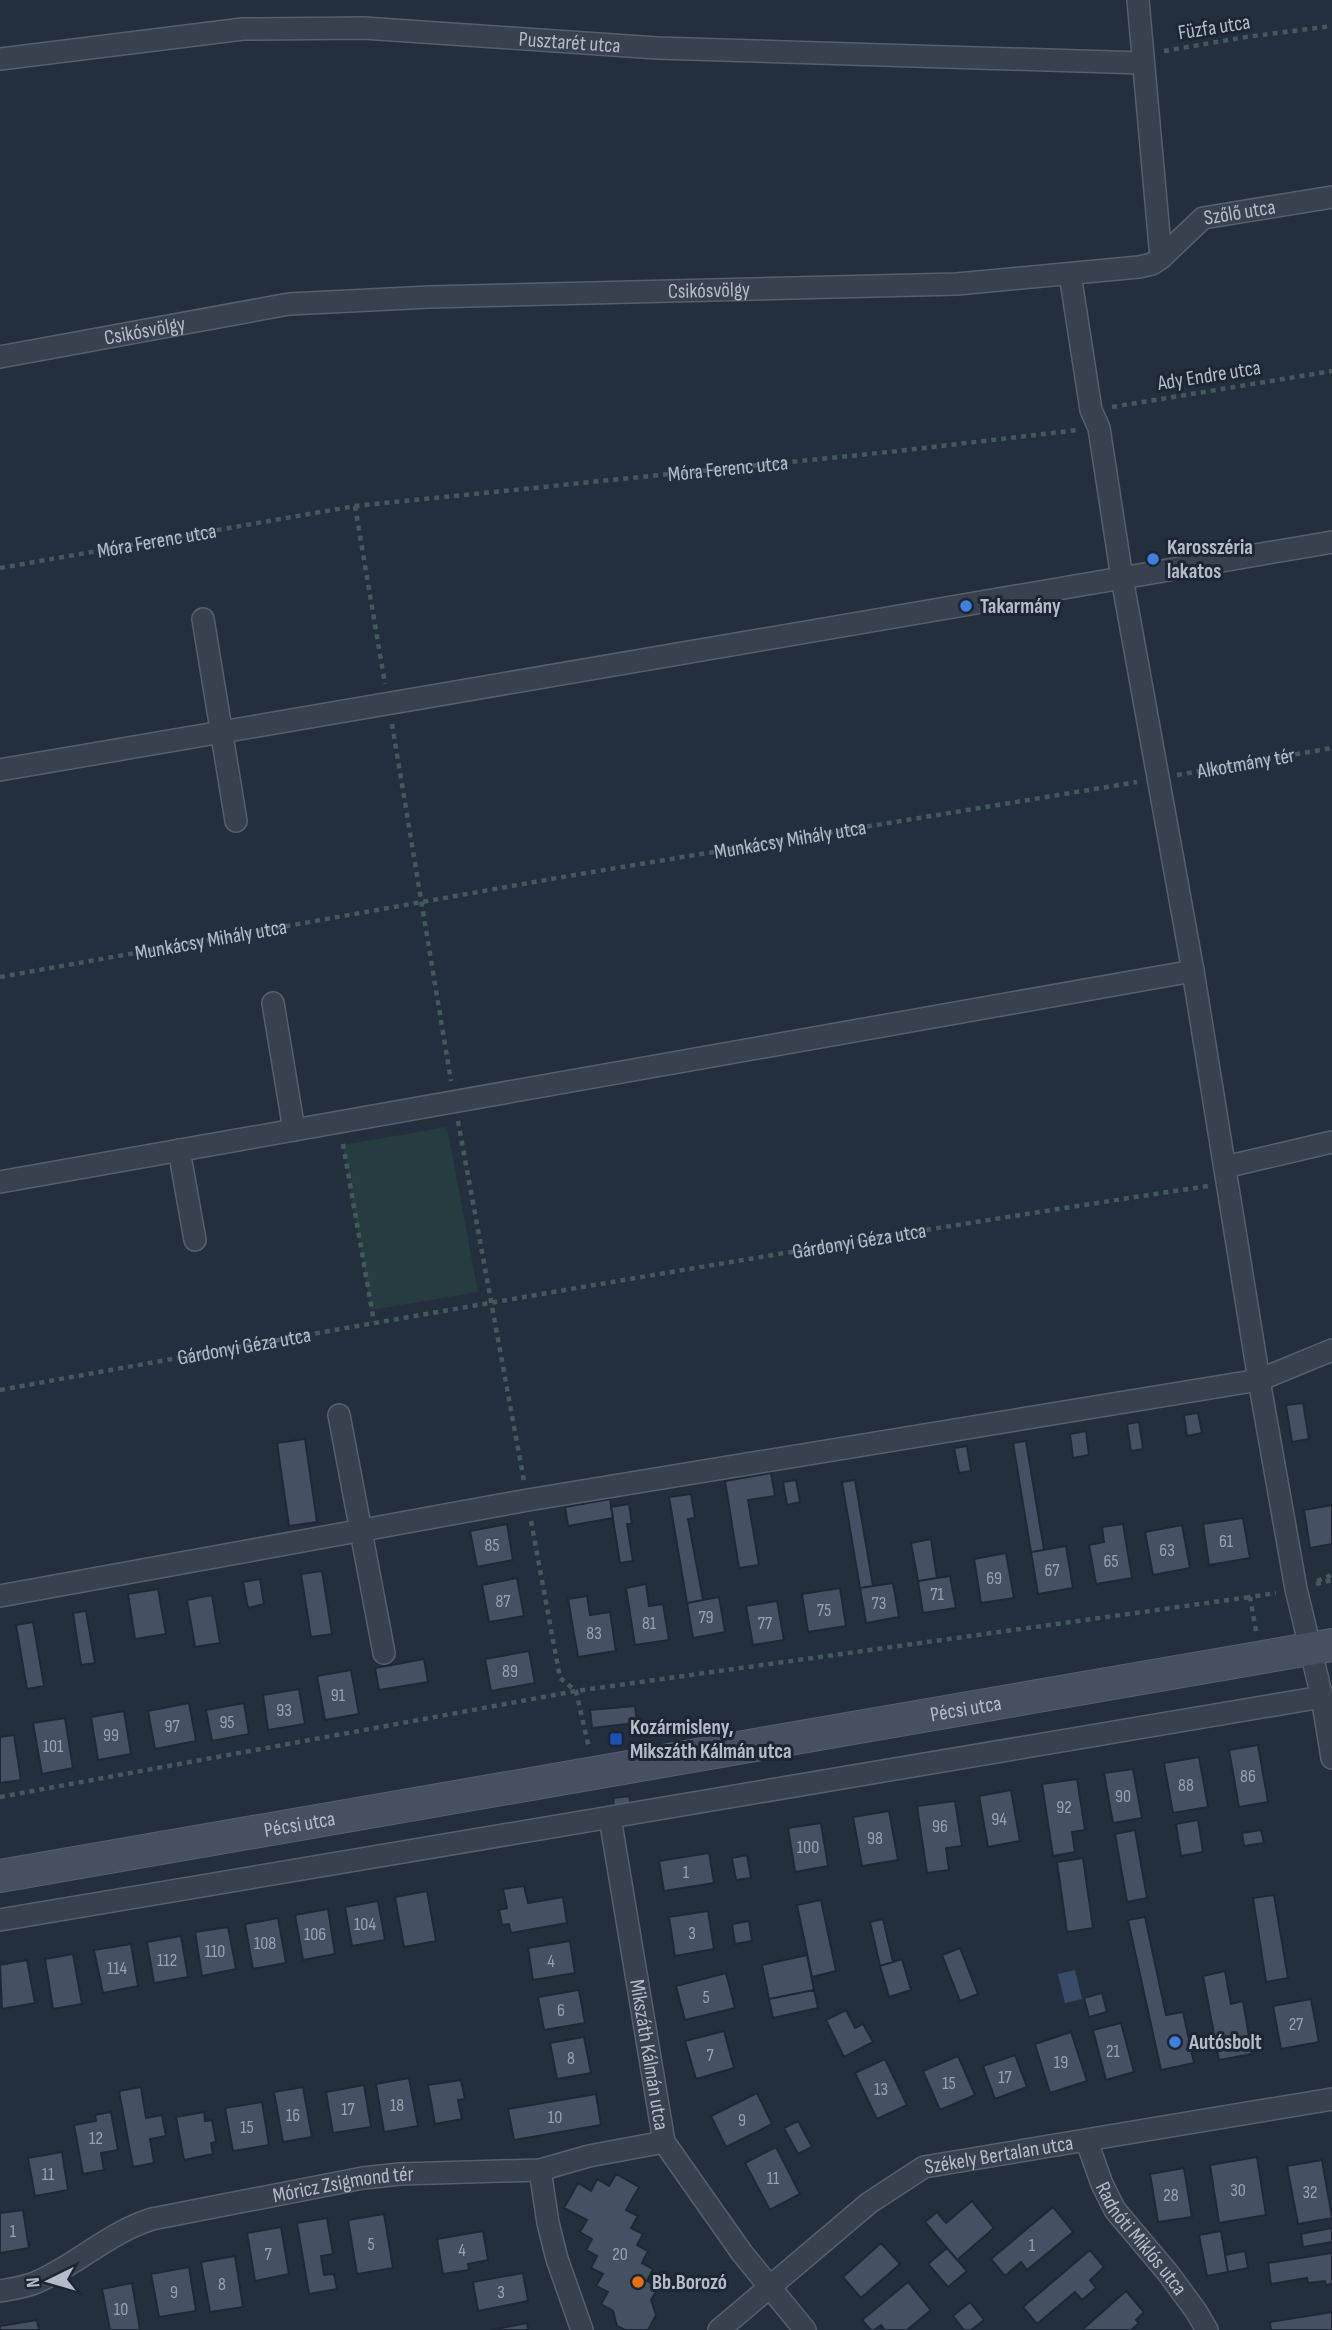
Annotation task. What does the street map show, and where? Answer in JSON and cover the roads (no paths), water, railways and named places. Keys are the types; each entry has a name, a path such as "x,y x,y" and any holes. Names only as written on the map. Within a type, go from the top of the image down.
{"main road":[{"name":"Pécsi utca","path":"0,1876 1321,1647"}],"street":[{"path":"1138,0 1161,258"},
{"name":"Pusztarét utca","path":"0,59 243,29 364,28 657,48 1143,59"},
{"name":"Szőlő utca","path":"1161,258 1203,218 1332,197"},
{"name":"Csikósvölgy","path":"0,357 289,304 430,297 957,284 1139,267 1153,264 1161,258"},
{"path":"1070,275 1193,971 1259,1380 1296,1589 1321,1647 1322,1697 1332,1758"},
{"path":"0,771 1332,542"},
{"path":"203,619 236,821"},
{"path":"0,1182 1193,971"},
{"path":"272,1003 294,1130"},
{"path":"1226,1175 1332,1142"},
{"path":"179,1150 195,1240"},
{"path":"0,1596 528,1500 1259,1380 1332,1350"},
{"path":"339,1415 384,1653"},
{"path":"0,1920 1322,1697"},
{"name":"Mikszáth Kálmán utca","path":"610,1818 664,2142 710,2210 805,2330"},
{"name":"Székely Bertalan utca","path":"719,2330 869,2203 924,2167 1087,2142 1332,2099"},
{"name":"Móricz Zsigmond tér","path":"0,2291 35,2283 112,2236 152,2218 363,2178 400,2174 540,2170 589,2156 664,2142"},
{"name":"Radnóti Miklós utca","path":"1087,2142 1102,2184 1115,2210 1168,2273 1207,2330"},
{"path":"540,2170 554,2247 582,2330"}],"water":[{"path":"1075,1970 1082,1999 1065,2003 1058,1974"}],"place":[{"name":"Karosszéria lakatos","path":"1153,559"},
{"name":"Takarmány","path":"966,606"},
{"name":"Kozármisleny, Mikszáth Kálmán utca","path":"616,1739"},
{"name":"Autósbolt","path":"1175,2042"},
{"name":"Bb.Borozó","path":"638,2282"}]}
